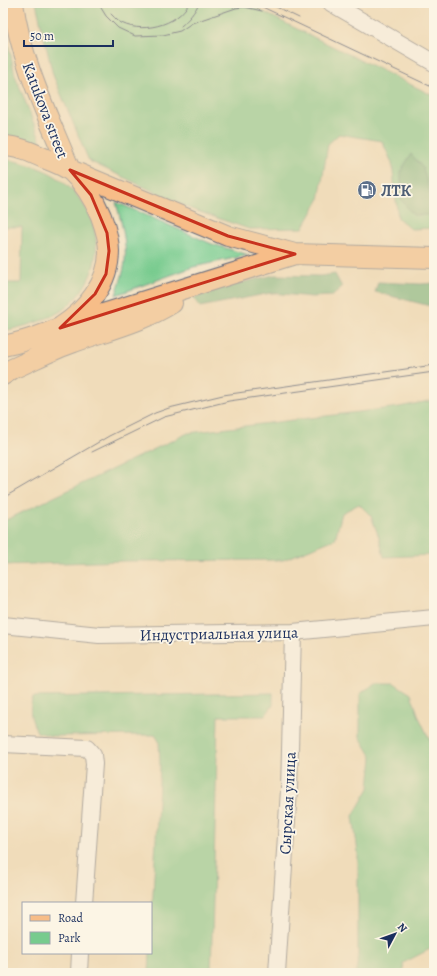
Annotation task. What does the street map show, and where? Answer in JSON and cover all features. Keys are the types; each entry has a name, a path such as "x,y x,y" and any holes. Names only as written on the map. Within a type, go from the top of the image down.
{"main road":[{"name":"Katukova street","path":"13,3 15,22 22,47 44,110 70,170"},
{"path":"3,146 9,146 32,153 228,236 295,254 434,258"},
{"path":"60,328 82,310 95,294 106,274 109,251 107,233 91,195 70,170"},
{"path":"3,352 26,341 60,328 295,254"},
{"path":"3,375 12,369 72,342 135,321 161,309 172,302 180,290"},
{"path":"3,346 26,341"}],"street":[{"path":"331,3 434,63"},
{"name":"Индустриальная улица","path":"3,625 99,635 293,632 434,618"},
{"name":"Сырская улица","path":"277,973 289,790 293,632"},
{"path":"3,744 86,748 93,755 94,764 84,902"},
{"path":"79,973 80,954"}],"highlighted area":[{"path":"70,170 228,236 295,254 180,290 60,328 95,294 106,274 109,251 107,233 91,195"}],"green space":[{"path":"36,3 246,3 434,96 434,228 411,229 398,218 392,163 382,141 339,134 328,144 319,200 303,228 249,229 191,209 89,161 53,75"},
{"path":"3,18 15,75 46,155 3,142"},
{"path":"411,154 423,168 431,197 434,197 434,215 413,215 401,199 401,171"},
{"path":"3,159 23,163 44,170 55,176 76,194 90,218 96,244 95,257 90,277 80,294 71,303 61,311 40,321 3,331 3,283 21,283 22,227 3,227"},
{"path":"116,202 212,244 249,255 193,267 116,295 124,270 125,246"},
{"path":"335,274 342,287 333,296 312,297 271,293 200,307 193,298 227,286 274,275 320,276"},
{"path":"378,282 421,284 434,283 434,307 375,292"},
{"path":"434,400 434,555 384,557 379,537 371,516 359,504 342,513 335,539 283,560 125,561 3,565 4,521 188,433 399,407"},
{"path":"375,683 394,683 411,694 419,717 434,749 434,947 403,963 404,973 356,973 358,957 358,853 353,816 369,788 372,757 360,737 360,694"},
{"path":"273,693 273,705 265,716 218,716 211,973 149,973 150,954 152,954 152,913 160,766 159,741 155,735 51,736 37,732 31,715 33,697"}],"tram line":[{"path":"98,3 106,16 118,28 135,36 163,35 180,31 192,23 236,8 244,7 262,11"},
{"path":"111,14 118,21 127,25 147,28 157,26 176,17 184,11 189,3"},
{"path":"181,26 192,15 199,3"},
{"path":"254,3 434,88"},
{"path":"268,3 299,18"},
{"path":"3,498 109,436 155,413 169,408 223,395 434,365"},
{"path":"92,452 164,417 229,401 434,372"}],"place":[{"name":"ЛТК","path":"367,190"}]}
